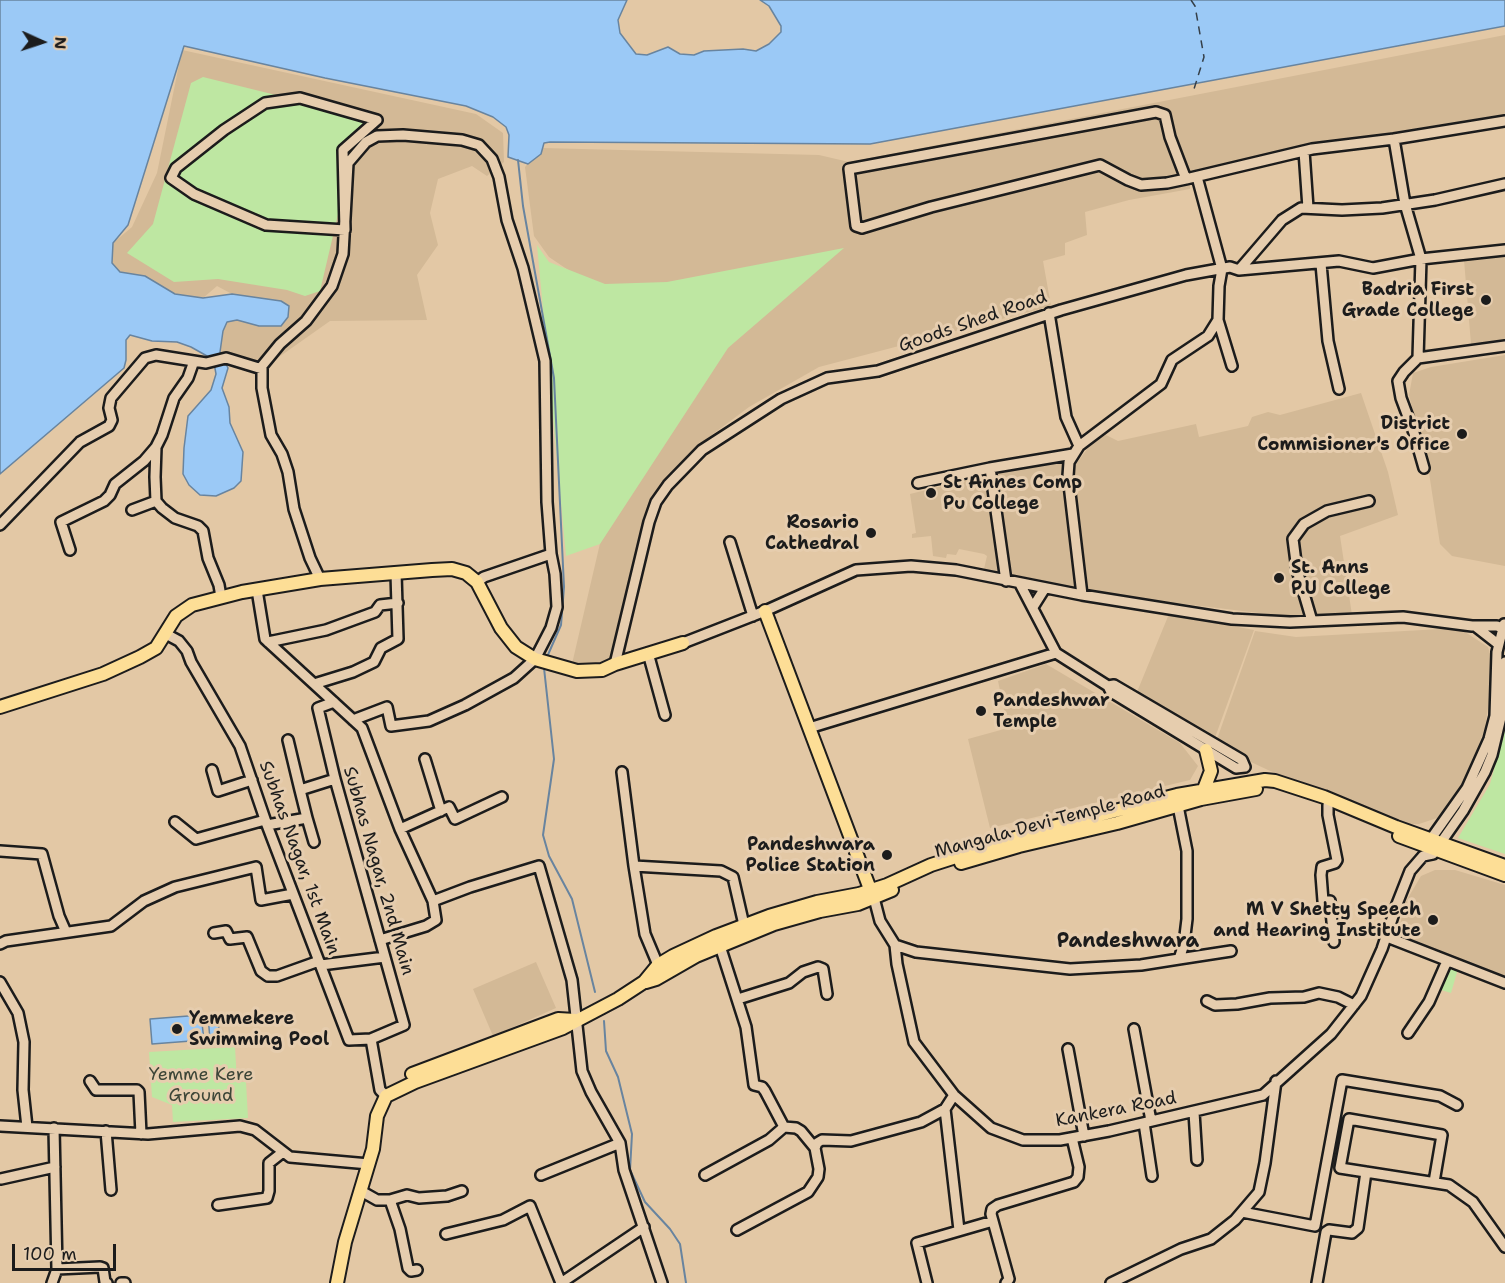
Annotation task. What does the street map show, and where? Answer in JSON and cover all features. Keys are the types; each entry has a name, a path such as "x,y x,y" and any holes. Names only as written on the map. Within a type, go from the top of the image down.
{"main road":[{"path":"0,707 103,674 156,648 182,610 204,601 320,579 452,569 465,573 477,582 501,628 516,647 535,658 577,671 602,670 683,643"},
{"path":"765,611 871,894"},
{"path":"1204,789 1211,771 1206,750"},
{"path":"1262,786 1275,781 1324,797 1431,847 1505,866"},
{"path":"1262,786 1328,805 1505,875"},
{"name":"Mangala Devi Temple Road","path":"912,877 1019,846 1117,823 1201,799 1262,786"},
{"name":"Mangala Devi Temple Road","path":"383,1093 409,1076 558,1019 575,1020 605,1007 644,982 658,965 673,956 798,916 858,904 871,894 977,849 1037,831 1204,789 1262,786"},
{"name":"Mangala Devi Temple Road","path":"644,982 656,979 744,926 795,908 859,894 871,894"},
{"path":"338,1283 345,1242 361,1191 371,1110 383,1093"},
{"path":"330,1283 339,1236 365,1164"}],"street":[{"path":"342,150 376,120 300,98 265,103 224,130 176,168 171,178 194,194 266,225 345,230"},
{"path":"1186,179 1170,137 1166,115 1156,112 849,170 856,226 862,228 931,207 1100,165 1141,185 1167,183 1197,177 1304,151 1505,121"},
{"path":"348,164 366,142 377,136 396,135 437,136 462,140 479,145 492,159 499,177 507,220 523,268 545,361 547,502 557,607 552,628 535,658 514,678 465,705 429,721 391,726 387,707 353,720"},
{"path":"1394,139 1405,204 1421,258 1418,358"},
{"path":"320,579 310,558 294,509 288,472 282,454 271,435 264,396 262,366 280,344 306,321 333,286 344,254 348,164 342,150"},
{"path":"342,150 345,230"},
{"path":"1304,151 1308,208"},
{"path":"1197,177 1222,269 1218,320 1232,366"},
{"path":"1239,270 1282,220 1301,208 1342,210 1405,204 1435,200 1505,184"},
{"name":"Goods Shed Road","path":"615,664 649,522 656,502 668,485 702,450 781,399 827,378 878,371 1049,314 1186,275 1230,267 1239,270 1339,261 1373,268 1421,258 1505,250"},
{"path":"1321,264 1328,341 1338,389"},
{"path":"1049,314 1064,407 1079,446"},
{"path":"1083,595 1068,476 1072,454 1079,446 1161,384 1172,360 1208,336 1218,320"},
{"path":"1424,468 1401,398 1398,381 1418,358 1505,346"},
{"path":"0,525 80,442 109,426 112,420 109,408 111,398 145,358 156,355 206,363 226,358 262,369"},
{"path":"70,550 61,522 104,501 115,484 144,461 156,447 174,398 188,378 194,361"},
{"path":"156,447 156,501 175,518 198,526 203,531 208,558 219,585 221,597"},
{"path":"918,483 1072,454"},
{"path":"990,468 1005,581"},
{"path":"132,510 156,501"},
{"path":"1312,621 1297,570 1293,539 1304,524 1327,511 1369,501"},
{"path":"730,542 753,616"},
{"path":"477,582 484,577 551,554"},
{"path":"683,643 765,611 856,570 911,566 956,570 1020,584 1232,619 1290,622 1403,617 1475,626 1504,626 1498,644 1501,710"},
{"path":"314,684 353,672 374,662 381,648 398,639 396,573"},
{"path":"1020,584 1056,653 1108,686 1111,692 1206,750 1236,768 1245,767"},
{"path":"1033,607 1046,588"},
{"path":"257,590 265,639 362,728 400,830 433,901 436,920 426,926 380,940"},
{"path":"268,642 326,630 375,612 380,605 398,603"},
{"path":"1475,626 1498,644"},
{"name":"Subhas Nagar, 1st Main","path":"166,634 179,641 187,651 191,662 240,746 266,823 349,1040 371,1039"},
{"path":"648,653 665,715"},
{"path":"809,728 1056,653"},
{"path":"1501,710 1505,662"},
{"path":"1108,686 1114,685 1242,759 1245,767 1262,786"},
{"name":"Subhas Nagar, 2nd Main","path":"334,702 318,708 334,779 404,1025 371,1039"},
{"name":"Kankera Road","path":"895,945 914,1042 954,1095 991,1128 1023,1140 1060,1140 1263,1095 1331,1034 1361,996 1387,937 1410,871 1431,847 1478,766 1501,710"},
{"path":"288,740 314,842"},
{"path":"425,759 441,811"},
{"path":"212,770 218,791 252,780"},
{"path":"622,772 645,934 658,965"},
{"path":"300,790 334,779"},
{"path":"400,830 449,807 455,819 502,797"},
{"path":"1328,805 1337,860 1335,863 1322,867 1321,875 1323,901 1330,901 1334,942"},
{"path":"1178,806 1187,851 1187,919 1184,944 1179,959"},
{"path":"175,822 196,838 266,823 307,818"},
{"path":"0,851 42,854 59,916 66,932"},
{"path":"433,901 470,886 539,866 572,980 582,1071 591,1092 620,1143 624,1170 644,1227 659,1282"},
{"path":"634,866 721,871 733,877 744,926"},
{"path":"0,944 6,941 111,926 144,901 175,887 256,867 261,900 293,894"},
{"path":"871,894 880,921 895,945 916,952 1070,969 1141,965 1231,951"},
{"path":"214,933 226,931 230,939 247,937 261,971 268,976 277,976 320,963 385,957"},
{"path":"1387,937 1505,983"},
{"path":"718,941 746,1027 753,1083 765,1091 784,1127"},
{"path":"1408,1033 1429,1002 1447,961"},
{"path":"738,999 789,983 803,972 818,967 823,969 827,993"},
{"path":"0,982 18,1012 24,1042 23,1090 27,1127"},
{"path":"1207,1001 1215,1005 1237,1004 1270,998 1304,997 1319,993 1338,997 1354,1005"},
{"path":"1134,1029 1152,1176"},
{"path":"371,1039 383,1093"},
{"path":"1068,1049 1083,1136"},
{"path":"1242,1212 1315,1226 1342,1080 1440,1096 1456,1106"},
{"path":"90,1081 96,1089 139,1092 141,1134"},
{"path":"1112,1283 1181,1249 1211,1239 1242,1212 1259,1192 1276,1081"},
{"path":"815,1148 822,1140 851,1141 921,1122 945,1109 954,1095"},
{"path":"945,1109 959,1230"},
{"path":"1194,1112 1197,1160"},
{"path":"1434,1182 1442,1135 1349,1119 1340,1168 1449,1185 1473,1202 1505,1247"},
{"path":"0,1126 141,1134 240,1126 255,1130 290,1157 365,1164"},
{"path":"705,1175 769,1140 784,1127 801,1131 815,1148 819,1169 818,1177 808,1192 737,1230"},
{"path":"52,1283 57,1269 54,1128"},
{"path":"106,1131 111,1190"},
{"path":"1006,1283 1009,1279 993,1221 992,1209 998,1205 1074,1182 1078,1177 1079,1167 1072,1138"},
{"path":"541,1175 620,1143"},
{"path":"218,1205 267,1198 269,1163 283,1152"},
{"path":"1,1179 55,1167"},
{"path":"1317,1283 1326,1232 1352,1233 1358,1228 1366,1172"},
{"path":"361,1191 377,1200 390,1200 407,1195 419,1198 447,1196 462,1191"},
{"path":"390,1200 400,1229 408,1268 411,1271 417,1270"},
{"path":"446,1233 503,1220 530,1206 561,1283 644,1227"},
{"path":"927,1283 917,1243 993,1221"},
{"path":"57,1269 100,1267 103,1268 107,1283"}],"shaded area":[{"path":"1505,35 1505,114 1388,133 1190,173 1190,189 1129,200 1085,212 1087,235 1065,243 1065,255 1043,261 1051,306 819,367 749,407 701,443 659,489 648,511 609,662 572,664 608,509 620,293 586,282 549,257 534,236 525,167 542,148 819,155 849,162"},
{"path":"182,50 476,114 503,133 504,162 487,176 472,166 438,179 430,213 438,245 417,275 427,320 330,321 262,369 220,352 223,331 227,322 237,320 259,326 289,306 281,301 232,294 217,286 203,298 188,297 175,294 145,276 120,272 112,263 113,243 132,227 157,173"},
{"name":"Badria First Grade College","path":"1505,256 1505,340 1471,344 1464,260"},
{"name":"District Commisioner's Office","path":"1505,355 1505,566 1452,556 1440,544 1429,473 1409,395 1413,373 1431,367"},
{"path":"1361,393 1388,472 1398,515 1340,536 1352,615 1292,617 1085,592 1071,471 1093,441 1106,435 1118,441 1196,424 1199,437 1248,426 1252,417 1268,412 1280,415"},
{"path":"1063,460 1076,587 1010,574 997,474"},
{"path":"979,477 988,487 1001,573 984,569 987,556 984,554 959,549 956,555 947,554 946,558 933,556 931,536 912,538 912,534 916,533 910,494"},
{"path":"1169,614 1254,630 1213,743 1137,692"},
{"path":"1459,628 1488,647 1493,664 1492,683 1485,727 1468,776 1453,803 1437,818 1419,824 1401,824 1268,770 1215,745 1255,631 1296,637"},
{"path":"1046,664 1180,743 1198,766 1190,780 990,828 968,739 1008,728 998,681"},
{"path":"1435,870 1455,870 1505,885 1505,977 1397,938 1405,903 1421,876"},
{"path":"536,962 556,1008 493,1036 473,989"}],"green space":[{"path":"203,77 377,120 363,138 347,176 320,291 305,296 287,290 218,279 174,282 127,253 153,224 191,83"},
{"path":"537,245 549,262 605,284 667,282 844,248 728,348 600,544 566,556"},
{"path":"1505,730 1505,854 1458,838 1490,784"},
{"path":"1446,965 1458,969 1451,993 1438,989"},
{"name":"Yemme Kere Ground","path":"235,1047 237,1082 246,1082 248,1118 173,1122 172,1105 152,1097 149,1052"}],"water":[{"path":"0,0 627,0 618,20 620,33 636,54 647,55 668,47 680,54 694,55 704,51 743,49 756,51 769,44 781,32 781,26 769,6 760,0 1505,0 1505,26 870,144 550,142 544,143 541,154 528,164 508,157 509,135 506,127 493,117 466,106 325,78 184,46 128,225 113,243 112,263 120,272 145,276 175,294 203,298 232,294 281,301 289,306 288,317 281,326 259,326 237,320 227,322 223,331 220,352 228,368 222,388 229,407 230,423 243,452 241,481 234,488 216,496 200,495 189,485 183,474 188,416 211,390 216,374 214,363 207,356 177,342 152,341 130,335 126,340 124,368 0,474"},
{"name":"Yemmekere Swimming Pool","path":"217,1013 220,1039 210,1040 208,1015"},
{"name":"Yemmekere Swimming Pool","path":"201,1015 204,1040 152,1044 150,1019"}],"waterway":[{"path":"518,160 523,206 554,378 564,587 561,625 547,657"},
{"path":"544,668 554,759 543,835 549,856 572,899 595,992"},
{"path":"604,1021 606,1051 618,1077 632,1134 630,1170 645,1202 670,1229 680,1244 686,1283"}],"ferry route":[{"path":"1191,0 1195,6 1204,57 1194,89"}],"place":[{"name":"Badria First Grade College","path":"1486,300"},
{"name":"District Commisioner's Office","path":"1462,434"},
{"name":"St Annes Comp Pu College","path":"931,493"},
{"name":"Rosario Cathedral","path":"871,533"},
{"name":"St. Anns P.U College","path":"1279,578"},
{"name":"Pandeshwar Temple","path":"981,711"},
{"name":"Pandeshwara Police Station","path":"887,855"},
{"name":"M V Shetty Speech and Hearing Institute","path":"1433,920"},
{"name":"Yemmekere Swimming Pool","path":"177,1029"}],"district":[{"name":"Pandeshwara","path":"1128,942"}]}
